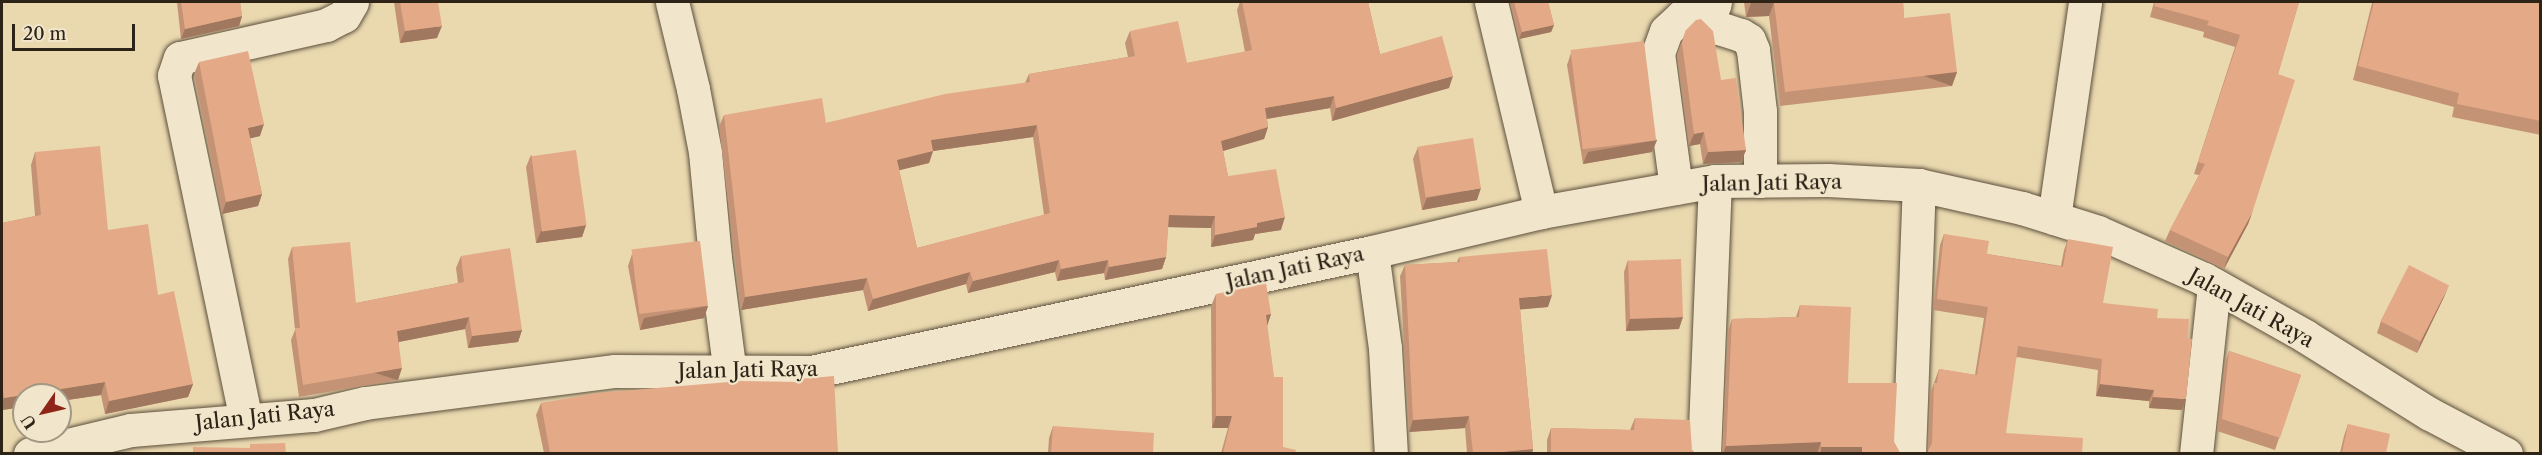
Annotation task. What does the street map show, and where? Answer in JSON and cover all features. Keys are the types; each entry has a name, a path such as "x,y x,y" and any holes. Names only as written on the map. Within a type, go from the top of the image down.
{"street":[{"path":"246,420 174,75 180,58 327,25 344,16 352,2"},
{"path":"672,2 696,99 705,153 715,258 730,373"},
{"path":"1491,2 1541,212"},
{"path":"2055,218 2085,2"},
{"path":"1714,3 1710,15 1713,23 1719,28 1749,40 1753,50 1760,111 1760,181"},
{"path":"1676,188 1658,53 1666,31 1682,16 1714,3"},
{"name":"Jalan Jati Raya","path":"30,453 131,430 314,415 365,403 615,371 811,372 1372,252 1541,212 1715,181 1828,180 1919,185 2022,208 2098,232 2214,285 2305,336 2430,414 2506,453"},
{"path":"1704,453 1715,181"},
{"path":"1910,453 1919,185"},
{"path":"1372,252 1385,348 1391,453"},
{"path":"2196,453 2214,285"}],"building":[{"path":"181,2 240,2 242,16 185,29"},
{"path":"400,2 438,2 442,26 405,31"},
{"path":"1242,2 1368,2 1380,54 1442,36 1453,76 1336,108 1334,96 1265,108 1268,127 1221,141 1228,176 1276,169 1285,217 1257,223 1257,227 1215,235 1215,216 1169,215 1166,257 1109,267 1108,260 1061,269 1059,260 973,281 970,272 873,299 867,278 745,297 724,115 822,98 826,123 945,94 1030,82 1029,74 1135,56 1130,31 1178,21 1187,63 1252,50","holes":["1037,125 1050,213 917,248 897,160 933,151 931,140"]},
{"path":"1514,2 1548,2 1554,25 1522,32"},
{"path":"1774,2 1903,2 1904,18 1950,13 1957,72 1785,92"},
{"path":"2155,2 2299,2 2278,74 2295,80 2252,213 2228,257 2170,230 2205,164 2198,162 2240,35 2207,25 2209,21 2154,6"},
{"path":"2374,2 2541,2 2541,121 2457,104 2459,93 2358,66"},
{"path":"1701,19 1713,31 1721,80 1736,78 1746,150 1708,152 1704,132 1694,134 1682,43 1686,30 1696,20"},
{"path":"1644,41 1656,140 1583,149 1571,50"},
{"path":"248,51 264,124 248,128 262,194 226,202 199,62"},
{"path":"1473,138 1481,188 1426,197 1418,147"},
{"path":"100,146 108,230 148,224 158,295 174,291 193,384 109,401 105,382 72,387 72,383 12,383 12,397 4,398 2,384 2,223 41,215 35,152"},
{"path":"576,150 587,225 542,232 531,156"},
{"path":"1944,234 1989,241 1987,254 2063,267 2068,239 2113,247 2103,303 2158,309 2157,318 2189,319 2188,338 2192,339 2186,399 2153,397 2154,390 2100,384 2102,359 2018,346 2006,433 2083,438 2082,453 1927,453 1932,443 1934,383 1937,383 1939,369 1977,375 1988,307 1937,299"},
{"path":"700,241 708,306 639,314 632,249"},
{"path":"350,242 356,303 464,282 461,256 510,248 522,330 472,336 469,317 397,331 402,368 303,385 295,328 300,328 292,247"},
{"path":"1547,249 1552,295 1519,298 1533,449 1473,453 1469,416 1413,420 1405,265 1460,262 1459,257"},
{"path":"1681,259 1683,317 1630,319 1628,261"},
{"path":"2409,265 2449,285 2420,342 2380,321"},
{"path":"1266,283 1271,314 1266,315 1274,377 1283,377 1283,447 1296,450 1295,453 1223,453 1232,416 1216,416 1216,294"},
{"path":"1800,305 1851,307 1848,383 1897,383 1894,442 1900,453 1862,453 1862,447 1821,447 1821,442 1726,446 1732,319 1799,317"},
{"path":"2229,351 2301,375 2280,438 2222,419"},
{"path":"834,376 838,453 550,453 541,403 597,393 741,381 799,382 799,379"},
{"path":"1635,418 1690,420 1692,450 1695,453 1551,453 1551,428 1634,430"},
{"path":"2348,424 2390,434 2386,453 2342,453"},
{"path":"1053,426 1154,433 1153,453 1051,453"},
{"path":"285,443 286,453 193,453 193,447 250,448 250,444"}]}
